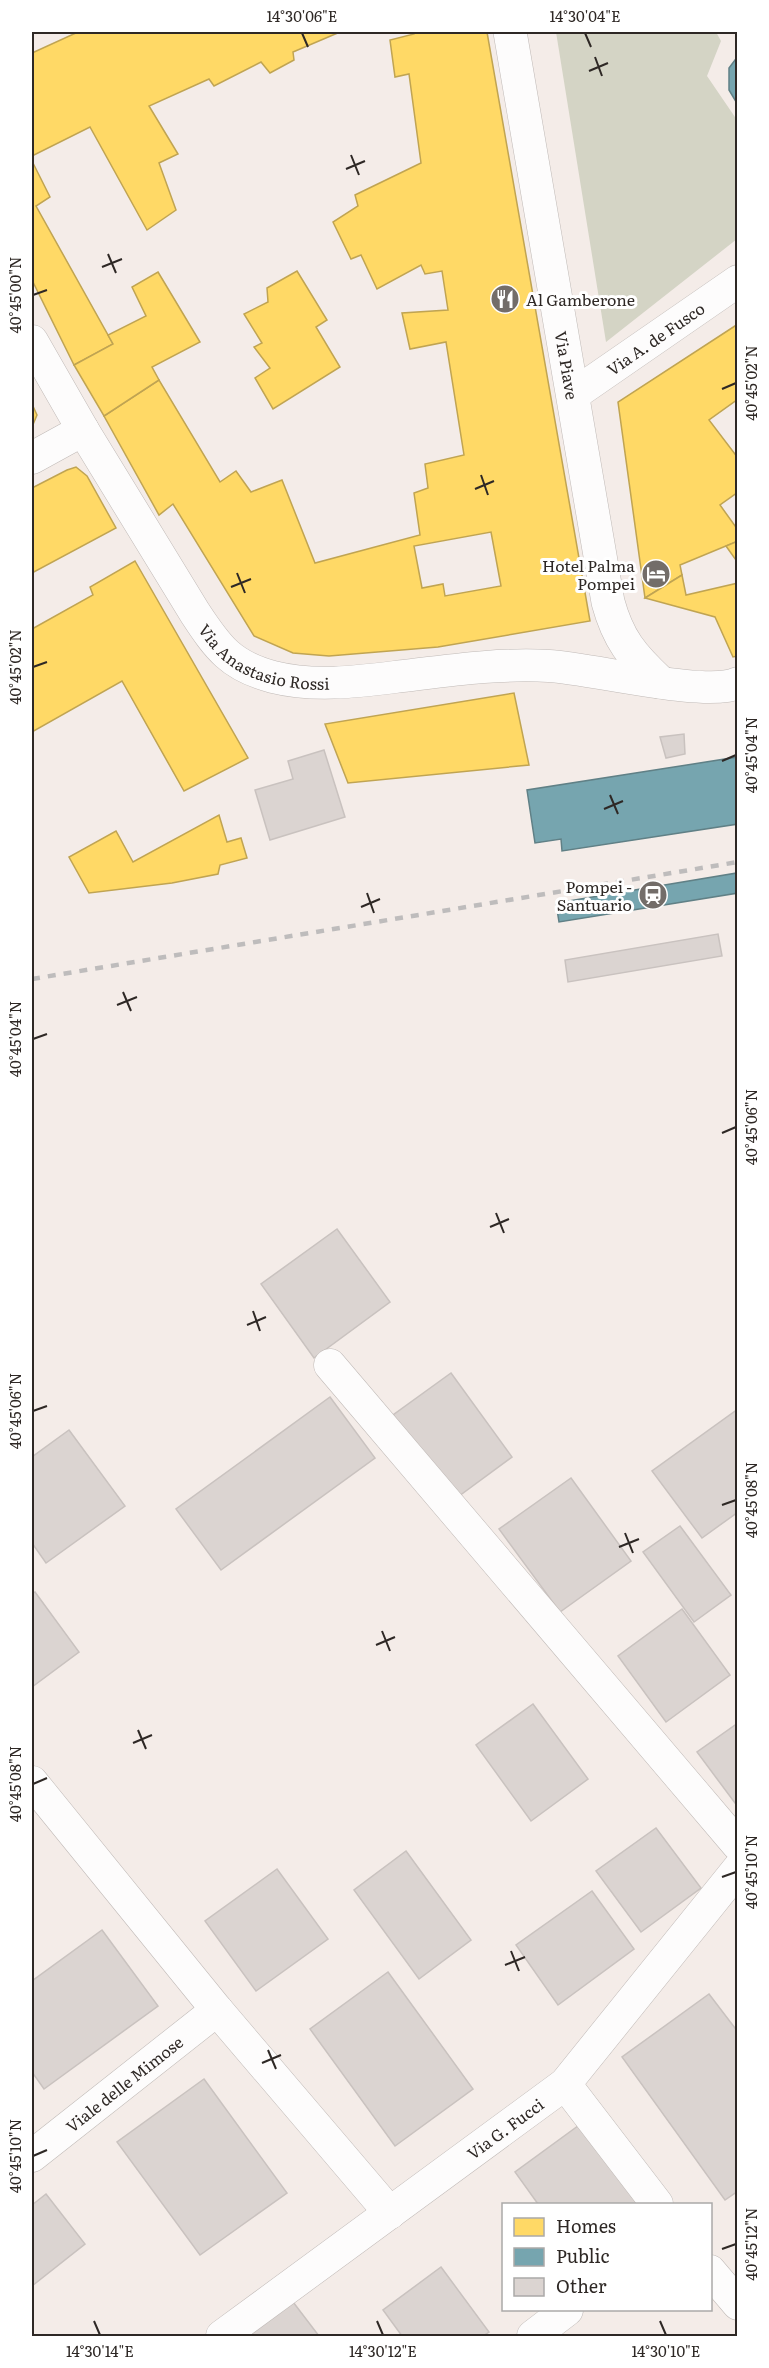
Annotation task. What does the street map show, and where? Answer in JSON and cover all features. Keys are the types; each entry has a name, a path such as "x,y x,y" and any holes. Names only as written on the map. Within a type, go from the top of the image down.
{"street":[{"name":"Via Piave","path":"510,32 609,602 616,628 636,660 660,682"},
{"name":"Via A. de Fusco","path":"573,395 738,281"},
{"name":"Via Anastasio Rossi","path":"32,342 195,614 213,640 235,663 273,677 312,683 360,681 493,666 527,665 562,667 703,687 732,686 738,683"},
{"path":"32,458 83,430"},
{"path":"330,1365 738,1845"},
{"path":"32,1782 217,2010 390,2213"},
{"name":"Via G. Fucci","path":"222,2337 565,2084 738,1869"},
{"name":"Viale delle Mimose","path":"32,2156 217,2010"},
{"path":"565,2084 655,2203"},
{"path":"712,2272 738,2304"},
{"path":"532,2337 566,2311"}],"shaded area":[{"path":"556,32 716,32 721,41 707,76 737,120 737,239 606,342"}],"building: Homes":[{"path":"78,32 340,32 293,52 294,60 270,73 261,62 214,86 209,79 149,106 178,154 159,163 176,210 147,230 90,127 32,156 32,53"},
{"path":"414,32 487,32 590,621 438,647 329,656 293,653 254,636 173,504 159,515 104,416 159,380 220,482 236,471 251,492 282,480 315,563 420,535 414,493 428,488 425,464 464,455 446,342 410,349 402,313 448,310 442,271 425,274 421,265 377,289 361,255 351,259 333,222 358,206 355,195 421,163 409,74 395,77 390,40 414,34","holes":["491,532 501,586 445,596 443,584 422,588 414,546"]},
{"path":"32,161 50,197 36,206 113,344 74,365 32,280"},
{"path":"297,271 327,320 316,327 340,367 273,409 255,378 270,368 254,347 262,343 244,314 268,302 267,288"},
{"path":"158,272 200,342 152,367 159,380 104,416 74,365 113,344 108,335 146,316 132,287"},
{"path":"738,324 738,399 709,420 738,458 738,492 720,505 738,530 738,541 680,565 682,575 645,598 618,402"},
{"path":"32,404 37,415 32,427"},
{"path":"76,467 87,476 116,528 32,573 32,488"},
{"path":"738,541 738,563 726,546"},
{"path":"135,561 248,758 184,791 122,681 32,732 32,629 93,595 90,587"},
{"path":"682,575 686,595 738,583 738,656 733,657 715,617 645,598"},
{"path":"514,693 529,765 348,783 325,724"},
{"path":"219,815 227,842 241,838 247,858 220,865 218,874 172,883 89,893 69,857 116,831 133,862"}],"building: Public":[{"path":"738,56 738,105 729,90 729,68"},
{"path":"738,757 738,824 562,851 561,839 535,843 527,790"},
{"path":"737,873 738,893 559,922 556,903"}],"building: Other":[{"path":"684,734 685,754 666,758 660,737"},
{"path":"324,750 345,817 270,840 255,790 293,779 288,761"},
{"path":"718,934 722,956 568,982 565,960"},
{"path":"337,1229 390,1302 314,1358 261,1284"},
{"path":"451,1373 512,1457 455,1499 393,1415"},
{"path":"330,1397 375,1458 221,1570 176,1509"},
{"path":"738,1409 738,1512 702,1538 652,1471"},
{"path":"69,1430 125,1506 46,1563 32,1543 32,1457"},
{"path":"571,1478 631,1561 560,1612 499,1529"},
{"path":"680,1526 731,1595 694,1622 643,1552"},
{"path":"35,1592 79,1652 32,1687 32,1594"},
{"path":"682,1609 730,1675 666,1722 618,1656"},
{"path":"533,1704 588,1779 531,1821 476,1745"},
{"path":"738,1723 738,1807 697,1752"},
{"path":"656,1828 701,1888 641,1932 596,1871"},
{"path":"406,1851 471,1940 419,1979 354,1890"},
{"path":"277,1869 328,1939 256,1991 205,1921"},
{"path":"592,1891 634,1949 558,2005 516,1945"},
{"path":"102,1930 158,2006 44,2089 32,2072 32,1981"},
{"path":"388,1972 473,2089 395,2146 310,2029"},
{"path":"709,1994 738,2032 738,2191 725,2200 622,2057"},
{"path":"204,2079 287,2193 200,2255 117,2142"},
{"path":"582,2123 640,2203 537,2203 515,2172"},
{"path":"46,2194 85,2244 32,2286 32,2205"},
{"path":"441,2267 489,2332 483,2336 402,2336 383,2310"},
{"path":"290,2298 319,2336 236,2336"}],"railway":[{"path":"32,979 738,862"}],"place":[{"name":"Al Gamberone","path":"505,299"},
{"name":"Hotel Palma Pompei","path":"656,574"},
{"name":"Pompei - Santuario","path":"653,895"}]}
